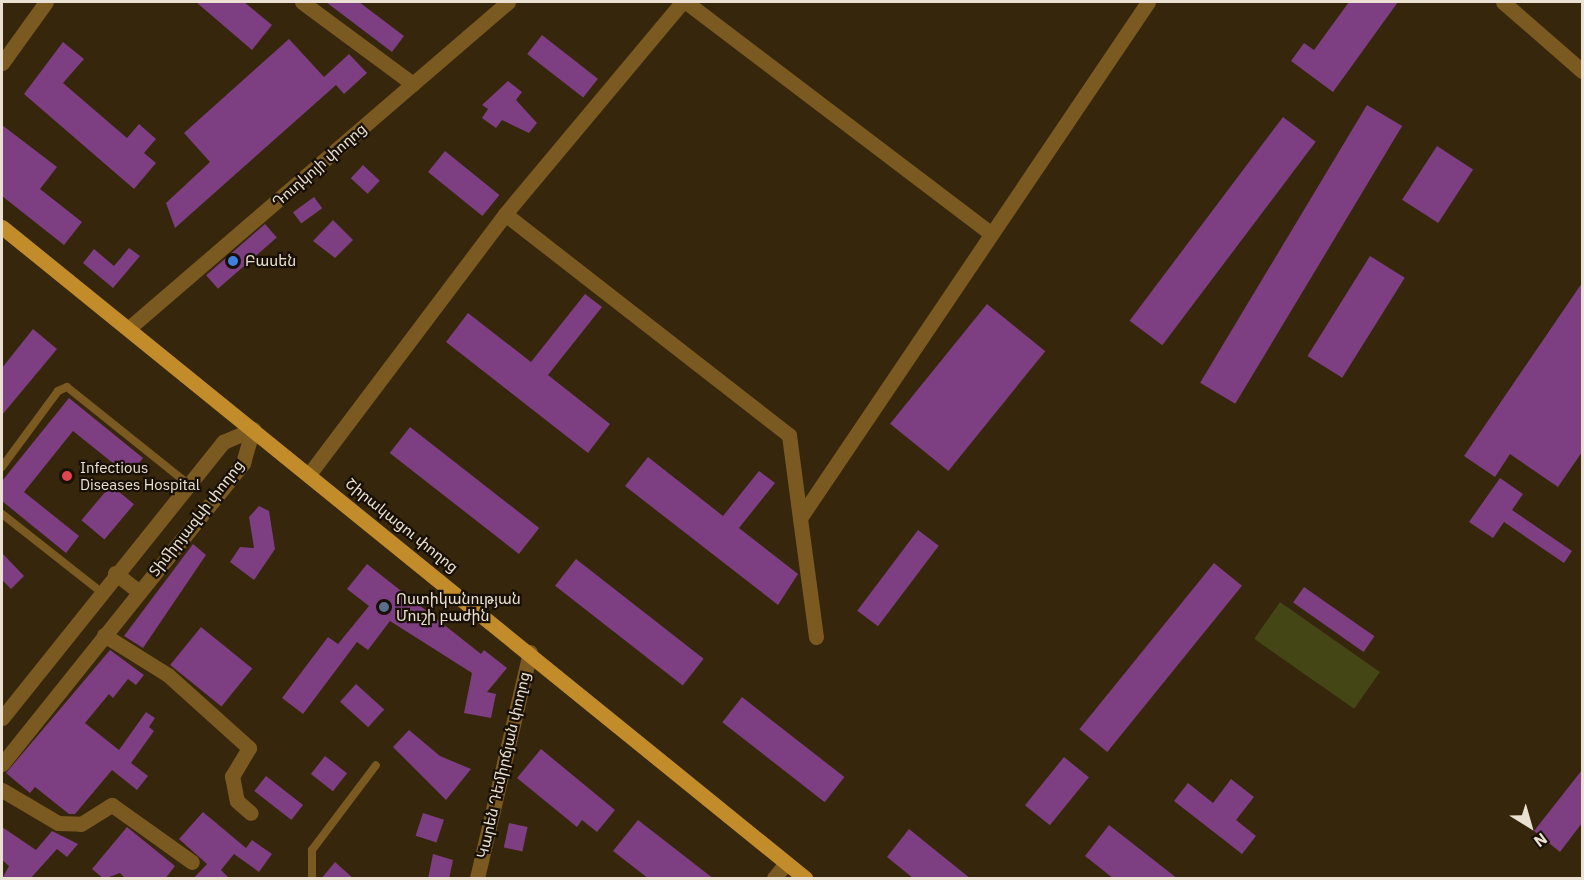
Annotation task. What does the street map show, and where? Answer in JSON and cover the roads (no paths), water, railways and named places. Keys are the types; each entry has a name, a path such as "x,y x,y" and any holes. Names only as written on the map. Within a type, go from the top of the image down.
{"main road":[{"name":"Շիրակացու փողոց","path":"2,227 310,473 805,879"}],"street":[{"path":"2,63 46,2"},
{"path":"302,2 413,84"},
{"name":"Դուդկոյի փողոց","path":"129,328 508,2"},
{"path":"310,473 505,214 684,2 990,233"},
{"path":"800,518 990,233 1148,2"},
{"path":"1503,2 1582,71"},
{"path":"505,214 789,435 816,637"},
{"name":"Տիմիրյազևի փողոց","path":"2,718 223,442 253,429"},
{"name":"Տիմիրյազևի փողոց","path":"2,764 138,591 243,463 253,429"},
{"path":"116,573 138,591"},
{"path":"104,635 168,675 249,748 232,776 237,801 251,813"},
{"name":"Կարեն Դեմիրճյան փողոց","path":"477,879 530,652"},
{"path":"2,790 58,823 81,824 112,805 192,862"},
{"path":"774,879 786,863"}],"lane":[{"path":"2,467 58,391 67,387 188,484"},
{"path":"2,514 101,592"},
{"path":"312,879 312,850 376,765"}],"place":[{"name":"Բասեն","path":"233,261"},
{"name":"Infectious Diseases Hospital","path":"67,476"},
{"name":"Ոստիկանության Մուշի բաժին","path":"384,607"}]}
